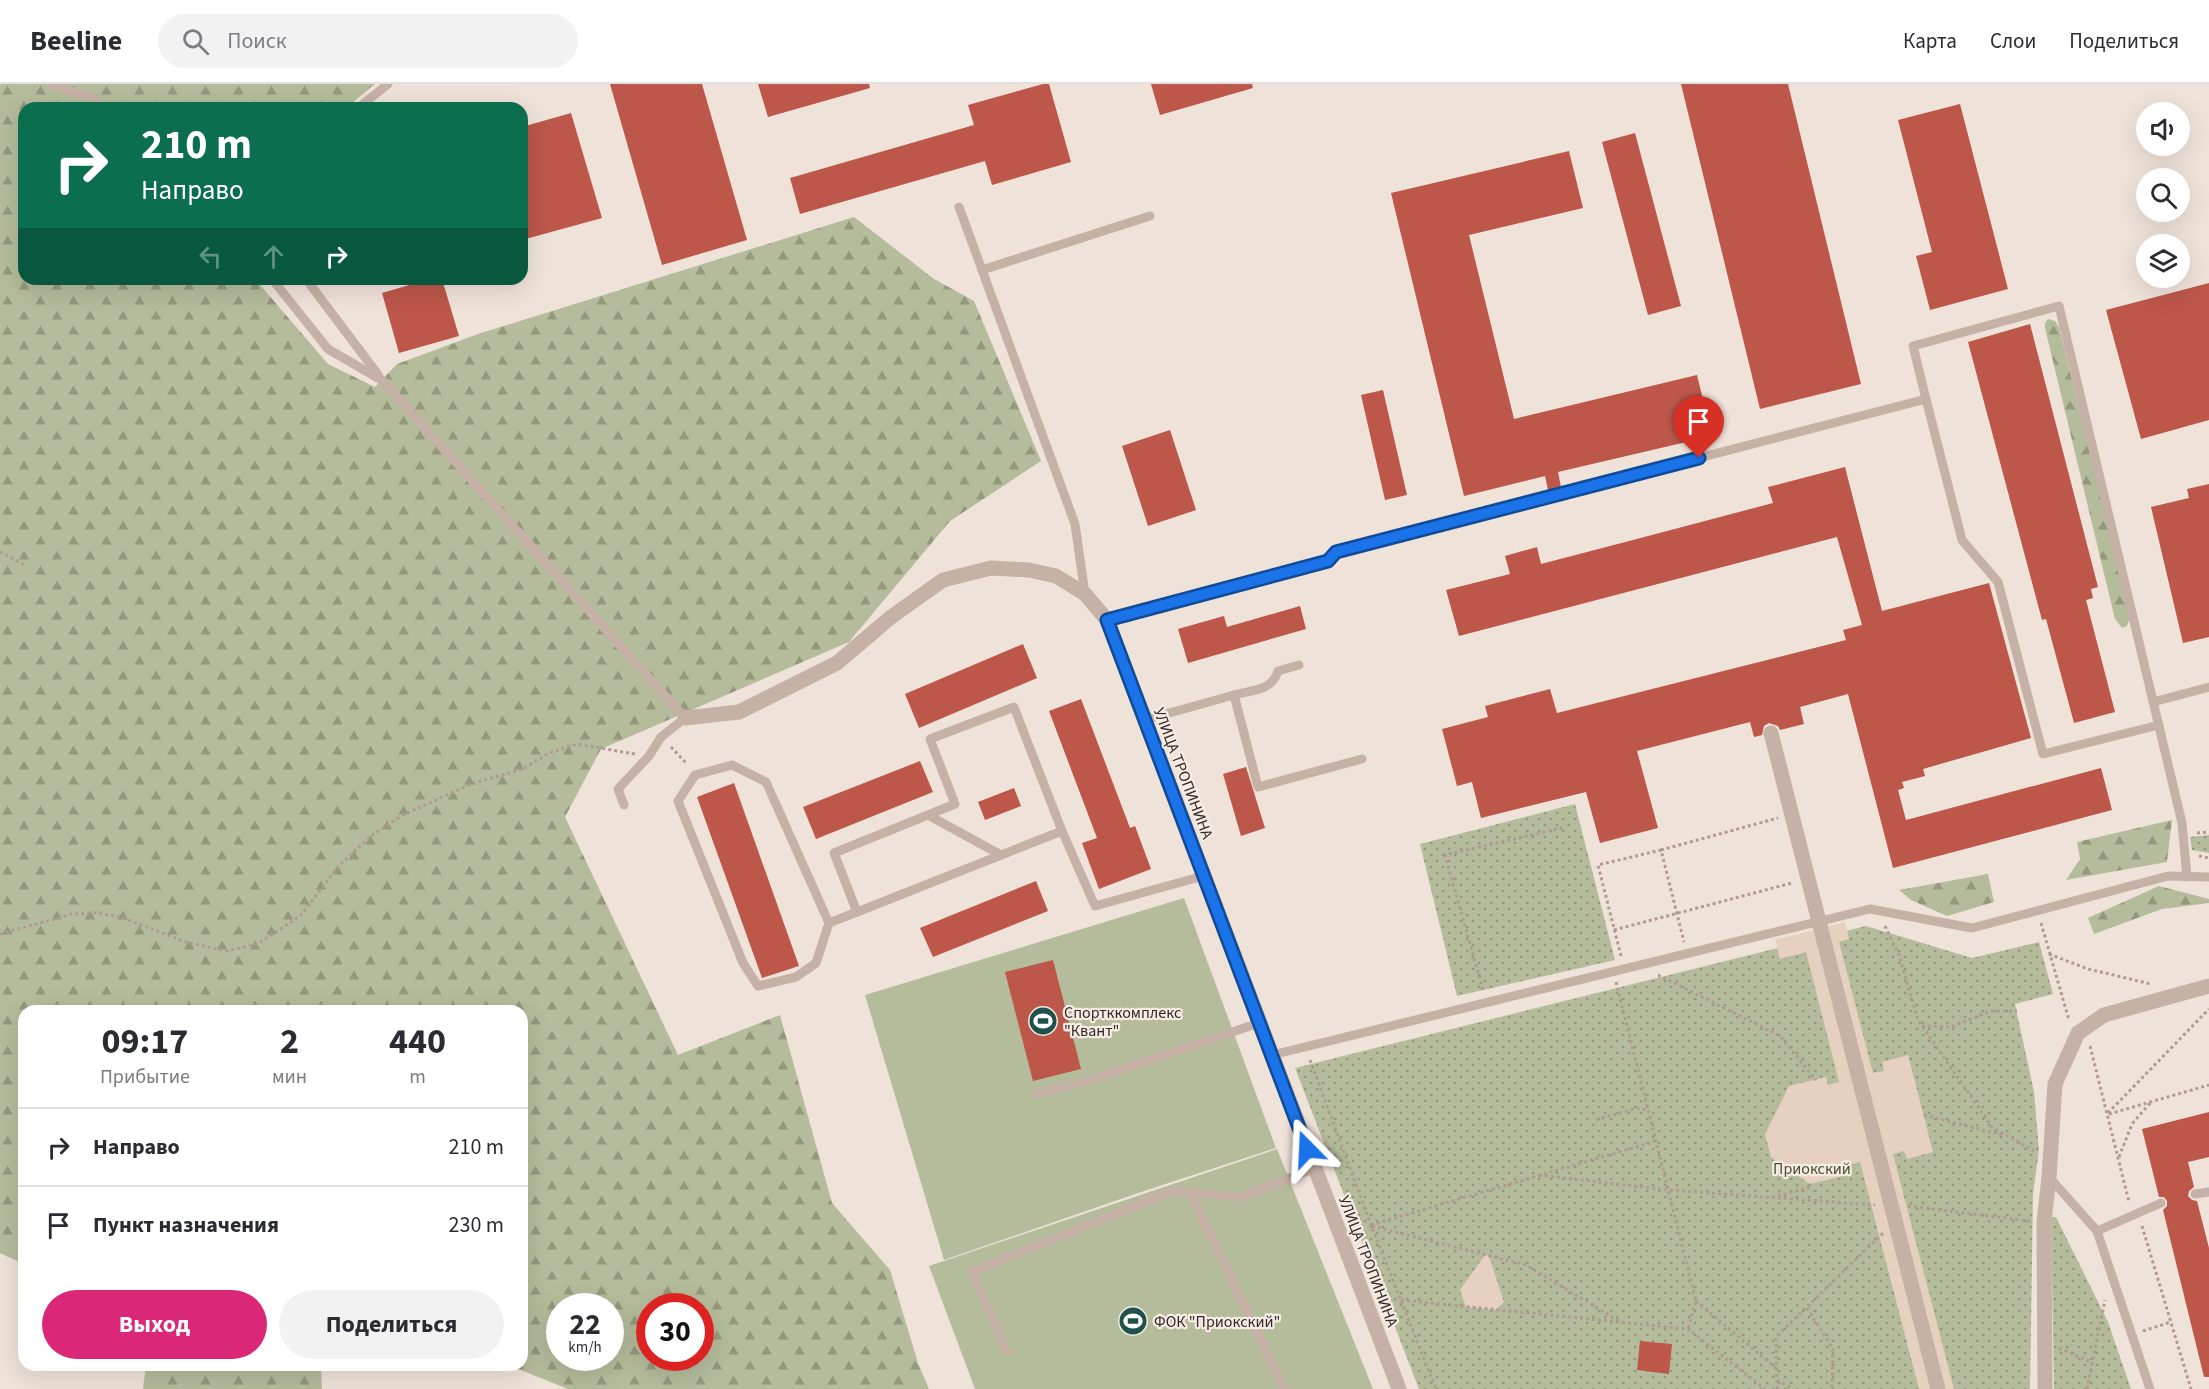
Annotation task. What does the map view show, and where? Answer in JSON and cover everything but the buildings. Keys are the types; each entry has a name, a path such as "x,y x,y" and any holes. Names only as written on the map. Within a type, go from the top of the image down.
{"street":[{"name":"УЛИЦА ТРОПИНИНА","path":"685,718 739,712 837,663 891,617 943,580 991,568 1029,570 1056,576 1085,594 1107,620 1399,1389"},
{"path":"1771,733 1938,1389"},
{"path":"2045,1389 2044,1222 2055,1084 2078,1033 2104,1015 2209,986"}],"lane":[{"path":"49,84 90,97 96,102"},
{"path":"366,102 388,84"},
{"path":"959,207 1075,524 1085,594"},
{"path":"982,270 1150,216"},
{"path":"277,285 328,349 383,381"},
{"path":"311,285 383,381 685,718 661,737 649,756 618,789 624,805"},
{"path":"2158,725 2043,754 1998,582 1962,540 1912,346 2060,306 2182,823 2187,877"},
{"path":"1107,620 1328,561 1336,552 1926,399"},
{"path":"1144,720 1269,686 1275,680 1278,671 1299,665"},
{"path":"2153,702 2209,687"},
{"path":"1234,695 1258,787 1362,759"},
{"path":"857,912 834,853 955,804 930,739 1014,707 1062,831 1095,906 1203,876"},
{"path":"732,765 766,782 828,923 816,963 796,976 758,986 743,963 678,801 695,775 732,765"},
{"path":"928,815 1000,855"},
{"path":"828,923 1062,831"},
{"path":"1272,1055 1870,909 1972,928 2168,876 2209,877"},
{"path":"1036,1094 1090,1080 1259,1023"},
{"path":"1006,1352 972,1272 1172,1191 1241,1197 1315,1168"},
{"path":"2049,1177 2097,1230 2150,1389"},
{"path":"1190,1192 1284,1389"},
{"path":"2195,1194 2209,1192"},
{"path":"2097,1230 2161,1203"}],"path":[{"path":"0,552 25,565"},
{"path":"661,737 695,775"},
{"path":"0,934 72,914 98,913 120,917 189,943 226,951 258,944 300,916 339,866 371,836 400,816 471,784 523,769 549,753 578,744 649,756"},
{"path":"1624,969 1598,865 1792,814"},
{"path":"1486,1004 1445,855 1566,827"},
{"path":"1661,850 1687,953"},
{"path":"1614,930 1808,879"},
{"path":"1878,911 1899,955 1918,1020 1992,1127 2038,1154 2050,1157"},
{"path":"2038,912 2067,1017 2091,1046 2132,1215 2142,1226 2191,1389"},
{"path":"2049,954 2088,969 2159,986 2164,1000"},
{"path":"1638,965 1780,1036 1816,1080"},
{"path":"1613,972 1696,1301 1689,1329"},
{"path":"2108,1114 2209,1009"},
{"path":"1922,1026 1951,1027 1990,1011 2017,1011"},
{"path":"1305,1047 1371,1225 1436,1389"},
{"path":"2108,1114 2209,1085"},
{"path":"2119,1159 2132,1124 2151,1101"},
{"path":"1596,1120 1637,1108 1648,1110"},
{"path":"1924,1115 2008,1136"},
{"path":"1371,1225 1656,1141"},
{"path":"1539,1175 1668,1190 1907,1206 2044,1222"},
{"path":"1774,1197 1811,1187 1810,1184"},
{"path":"1777,1389 1776,1337 1895,1221"},
{"path":"1371,1225 1526,1265 1622,1323"},
{"path":"2087,1389 2111,1269"},
{"path":"1401,1300 1689,1329 1765,1389"},
{"path":"1696,1301 1777,1369"},
{"path":"1807,1308 1833,1349 1832,1389"},
{"path":"2146,1330 2170,1322"},
{"path":"2044,1341 2093,1363"},
{"path":"1777,1380 1794,1389"}],"green space":[{"path":"0,84 375,84 353,102 18,102 18,285 260,285 328,364 375,387 397,364 478,334 854,217 934,279 974,301 1041,461 950,521 849,642 601,749 565,817 678,1055 780,1015 832,1203 890,1270 918,1363 929,1389 568,1389 523,1371 528,1371 528,1005 18,1005 18,1261 0,1253"},
{"path":"2048,319 2055,321 2059,327 2130,618 2127,626 2122,628 2115,619 2045,328"},
{"path":"1575,804 1615,960 1457,996 1420,844"},
{"path":"2172,820 2167,862 2066,880 2080,859 2077,842"},
{"path":"2209,835 2209,853 2192,850 2190,837"},
{"path":"1988,874 1994,902 1947,916 1911,900 1899,890"},
{"path":"2159,886 2209,899 2209,903 2162,909 2094,934 2088,918"},
{"path":"1184,898 1276,1148 944,1260 865,995"},
{"name":"Приокский","path":"1866,926 1972,958 2039,942 2053,994 2015,1004 2034,1092 2039,1150 2033,1194 2030,1389 1419,1389 1295,1068"},
{"path":"1277,1149 1373,1389 975,1389 929,1266"},
{"path":"2051,1217 2056,1217 2108,1322 2131,1389 2054,1389"},
{"path":"145,1371 321,1371 322,1389 143,1389"}],"shaded area":[{"path":"1845,922 1849,939 1839,942 1873,1073 1884,1071 1882,1062 1908,1055 1933,1152 1907,1159 1904,1151 1893,1154 1954,1389 1919,1389 1860,1162 1849,1165 1851,1174 1810,1184 1771,1157 1765,1134 1789,1086 1826,1077 1828,1085 1839,1082 1806,952 1780,959 1775,940"},
{"path":"1485,1255 1489,1256 1504,1302 1495,1310 1466,1307 1460,1290"}],"place":[{"name":"Спортккомплекс \"Квант\"","path":"1043,1021"},
{"name":"ФОК \"Приокский\"","path":"1133,1321"}],"route":[{"path":"1307,1149 1107,620 1328,561 1336,552 1699,458"}]}
